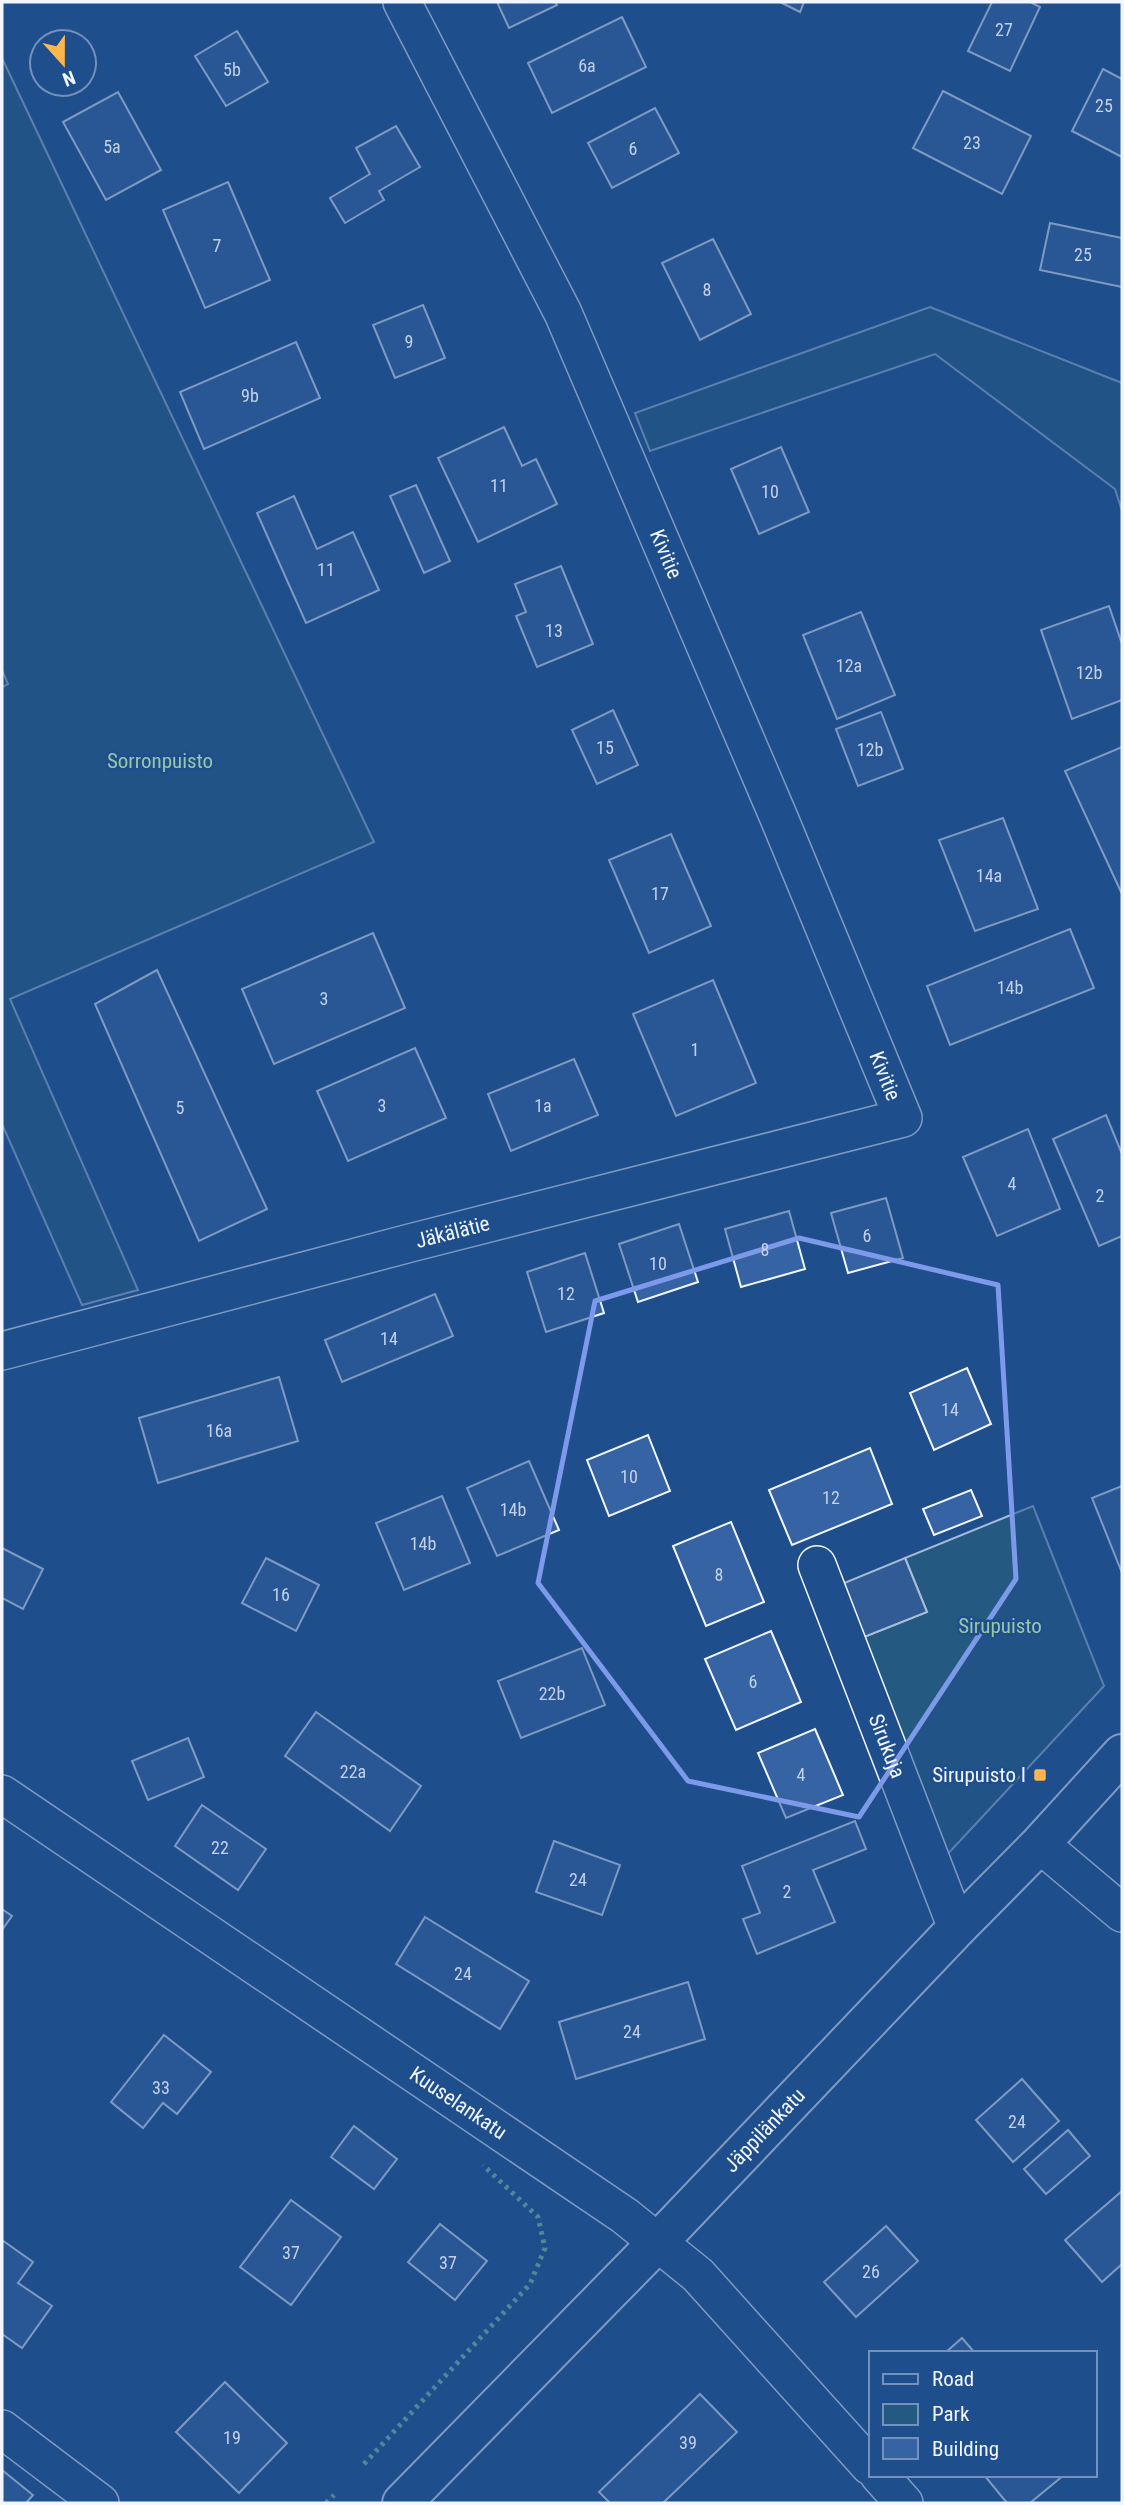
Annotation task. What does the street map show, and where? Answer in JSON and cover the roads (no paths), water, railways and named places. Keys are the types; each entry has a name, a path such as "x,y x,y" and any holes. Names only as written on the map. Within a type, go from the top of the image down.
{"street":[{"name":"Kivitie","path":"402,2 563,313 779,818 903,1118"},
{"name":"Jäkälätie","path":"2,1351 411,1243 903,1118"},
{"name":"Sirukuja","path":"817,1564 957,1928"},
{"name":"Jäppilänkatu","path":"402,2503 658,2242 1040,1844 1122,1754"},
{"name":"Kuuselankatu","path":"2,1794 625,2216 698,2275 869,2465"},
{"path":"1040,1844 1122,1913"},
{"path":"2,2428 100,2503"},
{"path":"881,2477 904,2503"}],"place":[{"name":"Sirupuisto I","path":"1040,1775"}],"park label":[{"name":"Sorronpuisto","path":"160,761"},
{"name":"Sirupuisto","path":"1000,1626"}]}
